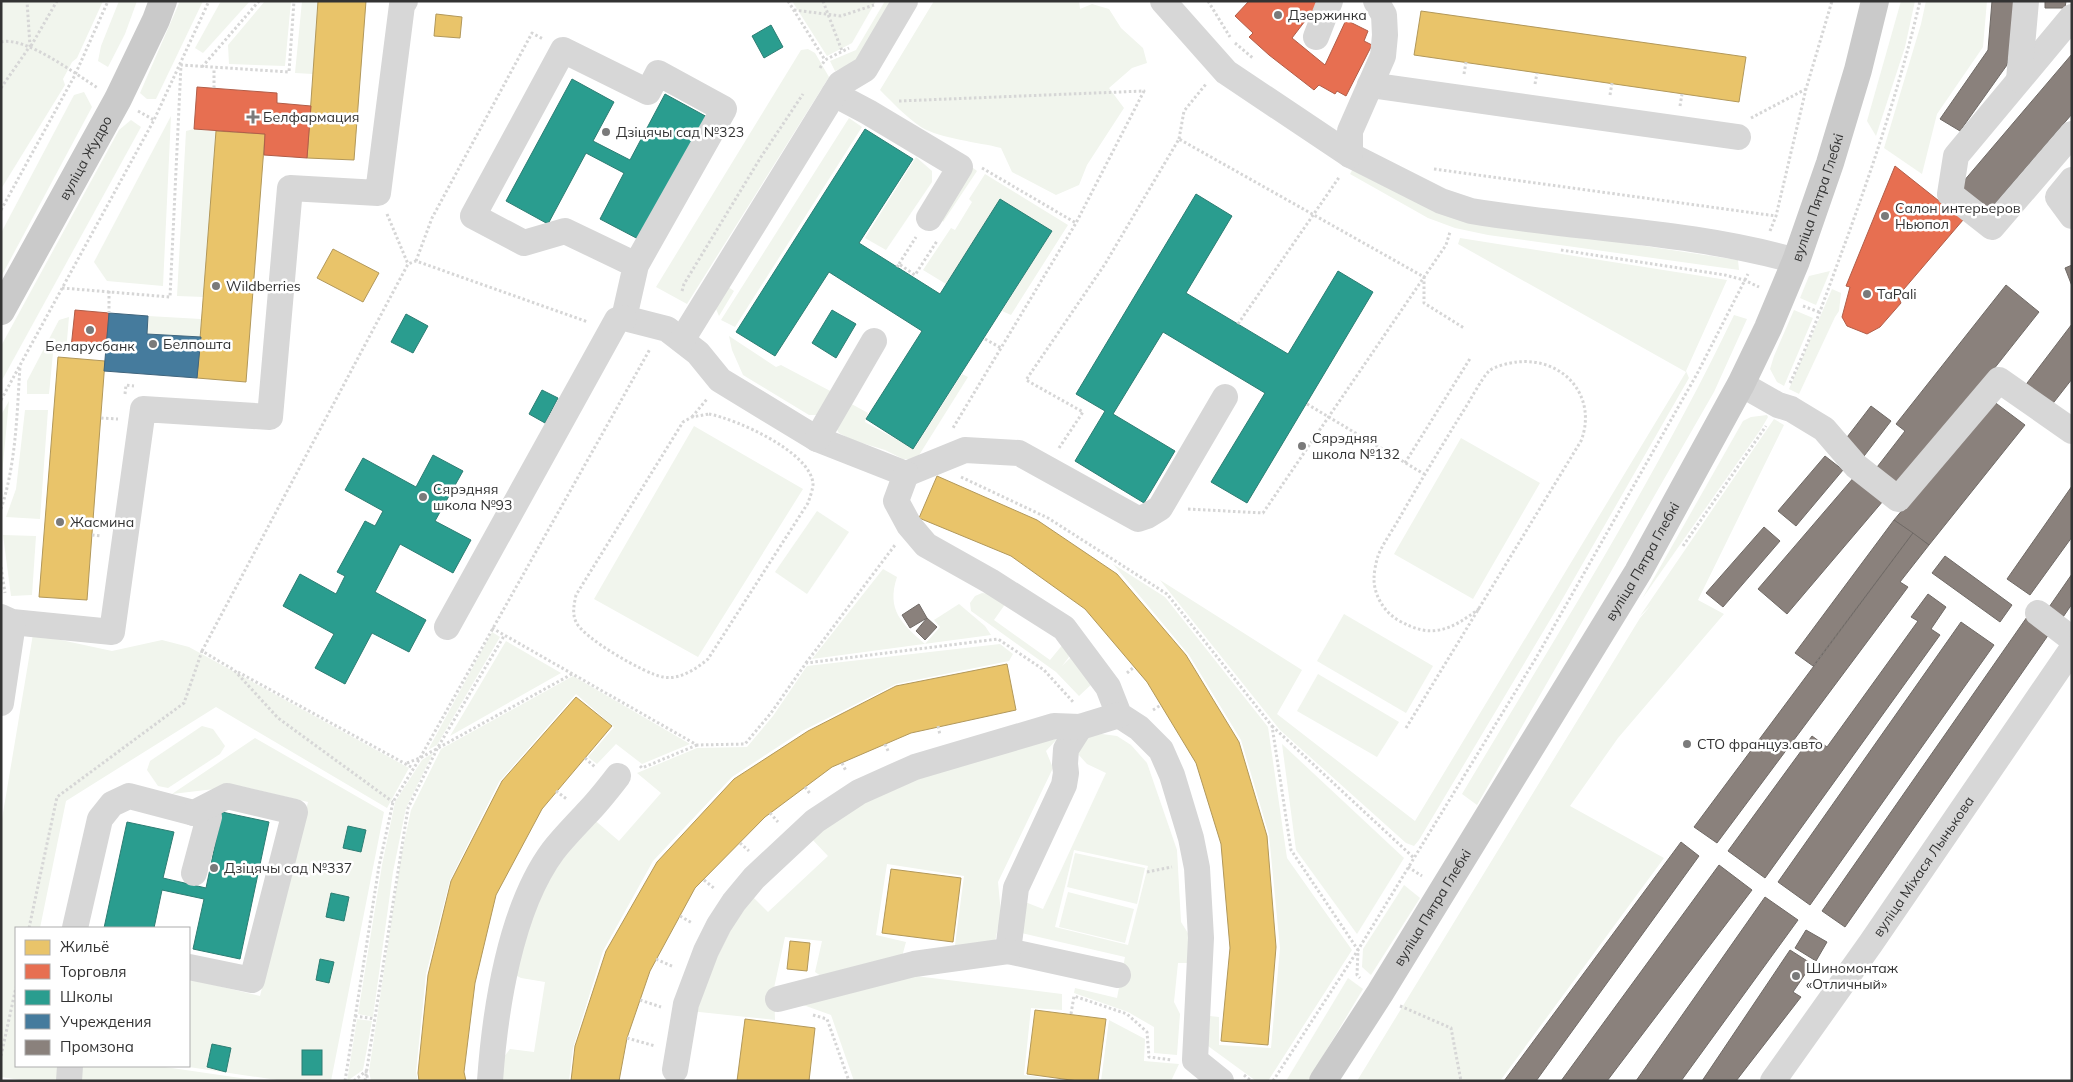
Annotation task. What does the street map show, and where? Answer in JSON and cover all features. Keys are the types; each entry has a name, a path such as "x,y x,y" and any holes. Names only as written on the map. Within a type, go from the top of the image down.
{"main road":[{"name":"вуліца Жудро","path":"1,311 118,99 156,20 163,1"},
{"name":"вуліца Пятра Глебкі","path":"1323,1081 1380,993 1638,572 1741,384 1768,328 1796,261 1836,145 1858,70 1875,1"}],"street":[{"path":"1,703 7,620 112,632 143,409 270,417 282,260 290,188 378,193 402,5 405,1"},
{"path":"682,340 837,89 865,69 905,1"},
{"path":"1163,1 1226,72 1350,155 1441,201 1471,211 1761,251 1796,261"},
{"path":"1316,37 1330,1"},
{"path":"1350,155 1350,131 1382,56 1386,34 1384,16 1376,1"},
{"path":"2019,80 2026,1"},
{"path":"2072,17 1956,156 1950,194 1992,227 2072,134"},
{"path":"447,627 619,323 636,265 724,109 658,73 648,92 563,50 474,216 524,243 565,231 636,265"},
{"path":"1370,85 1743,128"},
{"path":"837,89 868,112 960,168 929,218"},
{"path":"2072,180 2058,197 2072,216"},
{"path":"619,323 667,330 698,352 720,380 817,439 906,474 965,450 1018,453 1138,519 1160,508 1225,397"},
{"path":"817,439 874,341"},
{"path":"1741,384 1824,430 1856,466 1898,499 1999,380 2072,431"},
{"path":"906,474 896,501 909,525 926,545 990,581 1064,628 1108,687 1119,715"},
{"path":"2038,613 2071,650"},
{"name":"вуліца Міхася Лынькова","path":"1773,1081 1871,943 2071,650"},
{"path":"675,1070 686,1004 706,951 719,925 734,902 754,878 815,821 859,792 915,767 1054,726 1078,716 1119,715 1139,728 1161,750 1172,774 1191,838 1197,868 1201,908 1200,973 1195,1060 1232,1078"},
{"path":"1008,951 1016,888 1064,785 1066,749 1078,716"},
{"path":"490,1081 497,1016 510,950 520,914 552,851 608,773"},
{"path":"75,927 100,820 112,804 129,796 209,817 194,873"},
{"path":"190,967 252,980 295,812 226,796 194,813"},
{"path":"778,999 914,964 1008,951 1118,976"},
{"path":"69,1081 70,1067"}],"path":[{"path":"27,1 30,46"},
{"path":"1,88 30,46 57,1"},
{"path":"1,210 75,75 108,1"},
{"path":"1,400 154,120 209,1"},
{"path":"202,67 259,1"},
{"path":"181,65 289,72 294,1"},
{"path":"788,1 825,60 837,89"},
{"path":"823,1 842,51"},
{"path":"1208,1 1232,41 1261,65"},
{"path":"1273,1081 1358,950 1546,640 1697,374 1744,280 1761,251 1776,216 1806,89 1832,1"},
{"path":"794,10 841,16 879,4"},
{"path":"416,261 432,218 532,33 563,50"},
{"path":"1,42 10,40 30,46 75,75"},
{"path":"814,76 825,60"},
{"path":"62,288 170,297 181,65"},
{"path":"214,68 214,88"},
{"path":"1046,468 1083,412 1026,380 1105,264 1179,138 1184,112 1202,87"},
{"path":"1743,128 1806,89"},
{"path":"889,101 1144,91 1076,224 932,463 1048,518 1167,594 1272,726 1414,858"},
{"path":"682,292 689,275 761,157 804,92"},
{"path":"1179,138 1424,276"},
{"path":"1432,169 1776,216"},
{"path":"1238,324 1330,188"},
{"path":"378,193 408,264"},
{"path":"1160,508 1263,513 1446,246 1450,232"},
{"path":"898,264 909,248"},
{"path":"29,927 57,797 184,703 202,651 408,264 416,261 601,327 619,323 651,347 420,758 393,802 379,866 345,1081"},
{"path":"1424,276 1424,303 1464,328"},
{"path":"109,291 109,313"},
{"path":"984,339 1001,348"},
{"path":"1405,463 1471,357"},
{"path":"1406,728 1480,608 1581,441 1586,428 1585,407 1578,390 1567,376 1552,367 1531,360 1509,363 1489,371 1424,474 1378,557 1374,579 1377,595 1383,606 1395,618 1411,627 1427,631 1441,630 1460,623 1480,608"},
{"path":"1,509 8,490 16,432 20,364"},
{"path":"124,402 126,385 135,386"},
{"path":"1307,404 1424,474"},
{"path":"710,414 724,416 756,431 798,457 809,471 813,484 808,503 708,659 686,674 663,677 639,668 589,638 576,623 573,609 576,596 683,422 692,417 710,414"},
{"path":"101,418 121,420"},
{"path":"492,628 697,745 745,744 771,713 909,525"},
{"path":"92,535 105,536"},
{"path":"366,1081 366,1071 408,808 438,747 504,636"},
{"path":"806,663 998,639 1044,670 1078,716"},
{"path":"202,651 413,768"},
{"path":"234,670 278,718 393,802"},
{"path":"407,763 420,758 572,673"},
{"path":"1272,726 1291,850 1358,950"},
{"path":"585,758 608,773"},
{"path":"556,791 571,803"},
{"path":"1147,872 1174,867"},
{"path":"656,959 677,968"},
{"path":"1,1056 15,992"},
{"path":"1071,1014 1074,996 1127,1014 1147,1032 1149,1057 1177,1060"},
{"path":"640,1000 668,1009"},
{"path":"1402,1006 1452,1028 1461,1081"},
{"path":"808,1014 827,1019 848,1081"},
{"path":"355,1016 375,1019"},
{"path":"627,1038 658,1047"},
{"path":"354,1081 366,1071"},
{"path":"1232,1078 1251,1081"}],"shaded area":[{"path":"1,1 103,1 77,58 72,62 63,79 65,85 1,189"},
{"path":"119,1 137,1 125,34 108,67 98,61 101,46"},
{"path":"180,1 203,1 156,99 147,99 140,93"},
{"path":"221,1 250,1 203,53 195,48"},
{"path":"265,1 291,1 285,66 229,64 228,45"},
{"path":"302,1 318,1 313,74 295,73"},
{"path":"792,1 876,1 852,43 827,56"},
{"path":"885,1 895,1 859,61 835,71 830,61 856,50"},
{"path":"934,1 1079,1 1080,9 1092,4 1109,9 1121,28 1143,48 1147,63 1132,68 1109,88 1124,108 1087,165 1079,185 1056,195 1012,172 1001,148 929,131 910,119 880,90"},
{"path":"1901,1 1915,1 1905,47 1876,136 1867,121"},
{"path":"1926,1 1987,1 1983,47 1937,114 1922,174 1884,148 1921,24"},
{"path":"808,49 815,53 829,77 687,304 656,287 801,50"},
{"path":"84,92 92,107 1,277 1,233 74,95"},
{"path":"171,116 163,286 107,281 94,262"},
{"path":"849,118 862,127 735,327 721,320"},
{"path":"131,120 141,127 1,382 1,346 119,130"},
{"path":"194,129 216,131 204,297 177,296 186,131"},
{"path":"916,157 932,171 932,182 886,250 865,238"},
{"path":"969,165 977,171 943,222 939,213"},
{"path":"1355,165 1532,229 1738,260 1739,270 1488,235 1455,228 1428,218 1350,174"},
{"path":"985,174 1068,225 1011,315 1002,311 1052,231 1000,199 946,284 923,270 951,228 955,230 972,202 969,199"},
{"path":"1460,238 1727,280 1686,371 1689,378 1559,605 1414,846 1406,843 1280,730 1160,580 1302,670 1277,714 1415,821 1686,372 1458,244"},
{"path":"1830,271 1816,305 1800,298 1809,276"},
{"path":"721,282 734,291 719,316 716,309"},
{"path":"1832,289 1841,293 1839,311 1799,394 1789,389"},
{"path":"1794,310 1813,318 1784,386 1777,382 1770,369"},
{"path":"1734,315 1747,319 1714,392 1477,805 1462,794 1604,557 1671,437"},
{"path":"148,316 201,319 201,337 147,334"},
{"path":"69,317 66,352 53,353 49,394 27,394 27,381 59,320"},
{"path":"729,336 776,367 781,365 836,394 817,415 809,415 743,375 732,350"},
{"path":"962,374 968,377 916,460 903,459 885,450 852,440 839,433 835,426 846,401 868,413 865,422 914,449"},
{"path":"9,401 1,485 1,415"},
{"path":"25,410 48,410 40,519 6,517 16,489"},
{"path":"1767,415 1768,417 1761,429 1642,599 1743,421 1751,417"},
{"path":"1774,419 1784,425 1698,600 1724,614 1618,738 1570,806 1664,858 1500,1081 1357,1081 1640,618 1651,605 1640,616"},
{"path":"694,426 803,489 698,657 594,599"},
{"path":"1461,438 1540,483 1473,599 1394,554"},
{"path":"817,511 849,532 807,594 775,572"},
{"path":"3,535 36,536 32,595 11,596"},
{"path":"1113,564 1165,597 1268,727 1287,858 1352,950 1268,1081 1256,1081 1208,1046 1210,1016 1219,1017 1219,1045 1271,1048 1280,948 1269,835 1241,740 1189,655"},
{"path":"883,569 897,577 894,599 898,615 909,630 925,644 812,659"},
{"path":"982,593 991,594 1006,603 994,620 1050,660 1064,643 1069,657 1062,666 1071,657 1094,682 1079,696 1056,672 971,611 970,603 975,596"},
{"path":"959,604 985,626 991,635 925,644 940,627 934,620"},
{"path":"1344,614 1433,666 1406,713 1317,661"},
{"path":"492,632 500,637 437,745 428,750"},
{"path":"33,634 112,651 162,640 189,647 409,768 387,808 216,707 66,801 40,927 15,927 15,1067 64,1067 63,1081 27,1081 1,1077 1,825"},
{"path":"506,641 561,673 450,736"},
{"path":"1000,644 1013,654 1009,661 896,684 802,731 732,777 653,861 603,951 573,1048 569,1081 498,1081 500,1062 510,1049 534,1052 545,982 521,978 511,973 528,911 591,817 619,841 661,793 637,773 697,748 747,747 773,716 807,666"},
{"path":"1318,674 1399,722 1377,757 1297,711"},
{"path":"573,676 690,744 642,764 616,744 597,764 588,757 614,727 576,694 499,782 450,880 426,974 416,1072 418,1081 371,1081 369,1071 401,857 411,810 441,749"},
{"path":"202,726 213,729 225,746 220,754 168,788 158,786 147,770 150,761"},
{"path":"1089,735 1117,736 1131,745 1147,763 1177,850 1181,922 1191,938 1190,963 1178,963 1174,1002 1180,1014 1177,1055 1154,1053 1154,1027 1128,1012 1074,993 1075,988 1117,998 1125,957 1017,932 1020,900 1043,909 1106,773 1087,764 1078,754 1081,745","holes":["1074,850 1148,866 1128,945 1055,927"]},
{"path":"255,738 384,812 331,1081 284,1081 189,1067 190,979 260,996 308,802 240,786 172,794"},
{"path":"1058,738 1046,751 1053,768 998,882 1002,924 998,927 994,947 955,945 964,876 887,864 876,935 906,942 900,964 824,978 815,972 822,941 785,937 774,988 775,1020 690,1011 749,893 768,912 828,856 809,836 891,780"},
{"path":"1282,744 1404,858 1357,934 1296,850"},
{"path":"433,753 406,808 393,872 373,1017 358,1014 382,865 395,802 422,760"},
{"path":"1075,853 1145,868 1137,904 1067,887"},
{"path":"1404,885 1420,898 1371,975 1362,967 1363,949"},
{"path":"1068,892 1134,909 1125,943 1059,927"},
{"path":"907,975 1062,994 1062,1010 1031,1008 1024,1075 1065,1081 854,1081 831,1015 795,1002"},
{"path":"1348,978 1363,989 1308,1081 1286,1081"},
{"path":"357,1019 372,1021 363,1070 347,1081"},
{"path":"1109,1020 1145,1039 1144,1061 1179,1064 1171,1081 1101,1081"},
{"path":"75,1067 165,1067 262,1081 76,1081"}],"building: Жильё":[{"path":"318,1 366,1 354,160 307,158"},
{"path":"1421,11 1746,57 1739,102 1414,55"},
{"path":"436,14 462,17 460,38 434,36"},
{"path":"216,131 265,134 246,382 197,378"},
{"path":"333,249 379,273 363,302 317,278"},
{"path":"58,357 105,361 87,600 39,597"},
{"path":"937,476 1037,520 1117,574 1186,655 1239,742 1267,836 1276,947 1268,1045 1221,1041 1230,948 1221,844 1196,763 1147,682 1085,609 1011,556 919,518"},
{"path":"1007,664 1016,710 911,733 832,767 765,817 695,888 650,971 627,1038 619,1081 571,1081 575,1046 606,951 657,862 734,779 808,731 896,686"},
{"path":"576,697 612,726 542,809 496,895 475,983 464,1072 466,1081 419,1081 418,1073 428,975 451,881 502,781"},
{"path":"891,869 961,878 953,942 882,933"},
{"path":"790,941 810,943 807,971 787,969"},
{"path":"1035,1010 1106,1019 1098,1081 1078,1081 1027,1074"},
{"path":"745,1019 815,1028 809,1081 737,1081"}],"building: Торговля":[{"path":"1249,1 1314,1 1318,4 1292,38 1325,65 1346,20 1368,31 1364,41 1372,45 1346,96 1337,91 1335,94 1319,85 1314,90 1249,37 1253,33 1235,16"},
{"name":"Белфармация","path":"197,87 277,93 277,103 311,106 307,158 264,155 265,134 194,129"},
{"path":"1895,166 1963,220 1898,296 1901,303 1880,327 1867,334 1847,326 1842,317 1850,287 1846,286"},
{"name":"Беларусбанк","path":"75,310 109,313 106,350 71,348"}],"building: Школы":[{"path":"771,25 783,47 764,58 752,36"},
{"path":"572,79 614,102 593,141 630,160 665,94 709,118 642,241 600,219 624,173 586,153 548,224 506,201"},
{"path":"865,129 913,159 859,243 940,294 1000,199 1052,231 913,449 866,419 922,331 829,272 775,356 736,332"},
{"path":"1196,194 1232,216 1186,293 1288,354 1338,271 1373,292 1247,503 1211,482 1265,393 1163,332 1113,414 1175,451 1144,503 1075,461 1105,411 1076,394"},
{"path":"832,310 856,324 836,358 812,343"},
{"path":"406,314 428,326 413,353 391,342"},
{"path":"542,390 558,398 545,423 529,414"},
{"path":"433,455 463,471 435,521 471,540 453,573 400,544 375,592 426,620 409,652 372,633 345,684 315,668 334,634 283,606 300,574 336,594 345,576 337,572 365,521 375,526 383,511 345,490 363,458 416,487"},
{"path":"222,812 269,822 240,959 193,949 204,899 162,890 154,927 104,927 127,822 174,832 163,878 206,888"},
{"path":"348,826 366,830 361,852 343,848"},
{"path":"331,893 349,897 344,921 326,917"},
{"path":"320,959 334,962 329,983 316,980"},
{"path":"212,1044 231,1048 226,1072 207,1067"},
{"path":"302,1050 322,1050 322,1075 302,1075"}],"building: Учреждения":[{"name":"Белпошта","path":"109,313 148,316 147,334 201,337 197,378 104,371"}],"building: Промзона":[{"path":"1992,1 2014,1 2007,65 1960,131 1940,119 1988,50"},
{"path":"2045,1 2066,1 2065,8 2045,8"},
{"path":"2072,54 2072,114 1987,213 1957,189"},
{"path":"2072,265 2072,286 2065,268"},
{"path":"2006,285 2039,312 1898,490 1874,471 1905,431 1896,424"},
{"path":"2072,324 2072,379 2047,411 2021,391"},
{"path":"1993,401 2025,425 1929,545 1894,520"},
{"path":"1871,406 1891,421 1861,460 1841,445"},
{"path":"1825,456 1843,470 1796,526 1778,511"},
{"path":"1855,476 1883,501 1787,614 1758,589"},
{"path":"2072,486 2072,537 2030,595 2007,579"},
{"path":"1894,520 1913,533 1813,666 1795,653"},
{"path":"1764,527 1780,541 1723,607 1706,593"},
{"path":"1913,533 1929,545 1900,582 1908,587 1717,843 1694,827"},
{"path":"1945,556 2012,605 2000,622 1932,573"},
{"path":"2072,574 2072,604 2061,620 2047,610"},
{"path":"1928,594 1946,607 1931,629 1940,635 1765,878 1728,851 1812,736 1827,747 1918,621 1911,617"},
{"path":"919,604 927,618 910,628 902,615"},
{"path":"2027,617 2049,634 1845,927 1822,911"},
{"path":"927,618 937,627 925,640 916,631"},
{"path":"1961,622 1994,645 1810,905 1778,882"},
{"path":"1681,842 1699,856 1536,1081 1504,1081"},
{"path":"1719,865 1752,890 1607,1081 1561,1081"},
{"path":"1765,897 1798,920 1681,1081 1636,1081"},
{"path":"1806,930 1827,942 1816,961 1795,948"},
{"path":"1790,950 1812,964 1793,992 1801,997 1736,1081 1702,1081"}],"place":[{"name":"Дзержинка","path":"1278,15"},
{"name":"Белфармация","path":"253,117"},
{"name":"Дзіцячы сад №323","path":"606,132"},
{"name":"Салон интерьеров Ньюпол","path":"1885,216"},
{"name":"Wildberries","path":"216,286"},
{"name":"TaPali","path":"1867,294"},
{"name":"Беларусбанк","path":"90,330"},
{"name":"Белпошта","path":"153,344"},
{"name":"Сярэдняя школа №132","path":"1302,446"},
{"name":"Сярэдняя школа №93","path":"423,497"},
{"name":"Жасмина","path":"60,522"},
{"name":"СТО француз.авто","path":"1687,744"},
{"name":"Дзіцячы сад №337","path":"214,868"},
{"name":"Шиномонтаж «Отличный»","path":"1796,976"}]}
